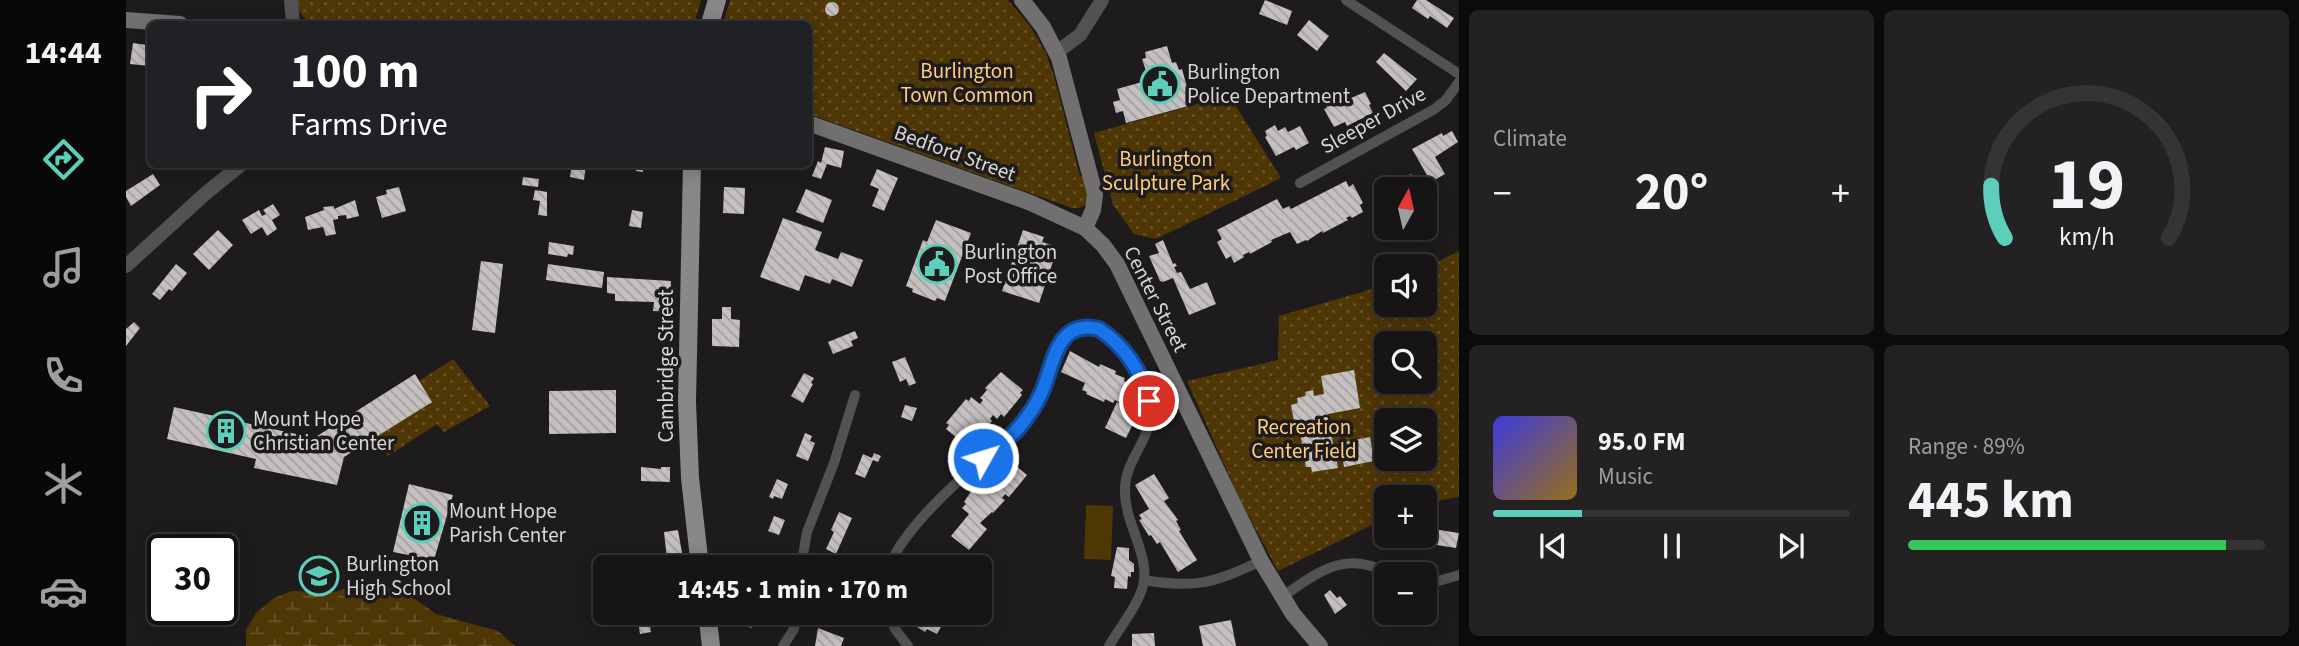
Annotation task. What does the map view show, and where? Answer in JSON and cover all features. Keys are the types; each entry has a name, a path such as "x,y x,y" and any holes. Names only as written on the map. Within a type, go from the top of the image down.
{"main road":[{"path":"711,21 717,0"},
{"path":"1022,0 1057,52 1069,90 1095,194 1094,207 1085,228"},
{"path":"126,20 147,22"},
{"name":"Bedford Street","path":"812,124 1031,203 1085,228"},
{"name":"Cambridge Street","path":"692,168 687,402 690,478 699,555"},
{"name":"Center Street","path":"1085,228 1103,245 1121,271 1261,561 1282,597 1320,646"},
{"path":"708,625 711,646"}],"street":[{"path":"292,0 293,21"},
{"path":"1057,52 1080,35 1102,0"},
{"path":"1346,0 1459,74"},
{"name":"Sleeper Drive","path":"1300,183 1433,110 1449,97 1459,82"},
{"path":"126,266 237,168"},
{"path":"894,555 912,530 961,479 1025,421 1040,396 1054,353 1061,341 1077,330 1091,327 1105,332 1130,358 1141,377 1149,401 1149,425 1129,467 1125,489 1127,514 1143,558 1144,580 1138,597 1108,646"},
{"path":"803,555 807,532 834,463 855,395"},
{"path":"1144,580 1170,585 1196,584 1234,573 1261,561"},
{"path":"1282,597 1320,571 1339,564 1364,564 1374,568"},
{"path":"1437,581 1459,575"},
{"path":"783,646 794,625"},
{"path":"893,625 908,646"}],"green space":[{"path":"297,0 701,0 695,21 308,21"},
{"name":"Burlington Town Common","path":"730,0 1008,0 1030,26 1046,53 1080,176 1083,176 1088,192 1086,204 1080,208 1072,208 812,115 812,21 724,21"},
{"name":"Burlington Sculpture Park","path":"1229,95 1281,178 1156,239 1134,234 1113,205 1094,133"},
{"name":"Recreation Center Field","path":"1459,251 1459,497 1437,501 1437,485 1374,485 1374,524 1278,571 1242,504 1187,381 1278,360 1279,316 1374,288 1374,317 1437,317 1437,262"},
{"path":"453,359 490,406 444,432 437,424 388,456 372,439 431,401 419,381"},
{"path":"1086,505 1113,506 1111,560 1084,559"},
{"path":"376,583 415,599 436,614 498,631 515,646 246,646 246,630 256,613 274,598 292,591 335,592 357,584"}],"building":[{"path":"1265,0 1292,11 1287,25 1259,14"},
{"path":"1417,0 1426,0 1454,18 1447,28 1430,16 1428,19 1412,8"},
{"path":"829,2 835,2 839,9 835,16 829,16 825,12 825,6"},
{"path":"1309,20 1329,36 1317,51 1297,35"},
{"path":"133,43 147,45 147,66 130,64"},
{"name":"Burlington Police Department","path":"1167,46 1172,63 1176,62 1179,70 1182,69 1192,105 1126,123 1123,111 1116,113 1113,102 1120,100 1117,89 1153,79 1151,73 1147,74 1142,59 1146,58 1145,52"},
{"path":"1384,53 1417,79 1406,91 1376,62"},
{"path":"1334,90 1343,106 1352,101 1351,98 1365,92 1373,113 1347,126 1345,122 1334,127 1324,109 1327,108 1321,96"},
{"path":"1275,125 1278,131 1285,127 1288,132 1300,126 1309,143 1276,156 1265,137 1265,131"},
{"path":"1452,131 1458,142 1435,157 1445,174 1437,179 1428,177 1412,149 1442,133 1443,136"},
{"path":"825,147 844,151 841,168 827,164 821,179 812,176 818,161 821,163"},
{"path":"571,168 586,168 584,180 570,177"},
{"path":"877,169 898,178 884,211 872,206 879,189 870,185"},
{"path":"153,174 160,185 131,206 126,191"},
{"path":"523,177 539,179 538,187 522,185"},
{"path":"1346,181 1349,187 1353,184 1363,203 1360,205 1363,212 1346,218 1348,220 1307,241 1297,244 1290,232 1271,240 1272,242 1250,254 1249,252 1243,255 1244,257 1234,263 1231,256 1226,259 1217,242 1222,239 1217,230 1277,199 1283,209 1289,206 1291,209"},
{"path":"399,187 406,211 382,218 376,197 387,194 386,190"},
{"path":"724,187 745,188 744,214 723,213"},
{"path":"806,189 832,200 823,223 796,212"},
{"path":"535,190 547,192 547,216 538,215 540,201 533,200"},
{"path":"355,200 359,216 347,219 346,215 338,216 338,219 333,220 336,234 326,236 323,227 308,230 305,217 324,210 323,207 334,206 334,209"},
{"path":"273,204 280,215 272,220 277,229 267,236 262,227 251,234 242,220 259,210 262,216 266,214 263,210"},
{"path":"632,210 643,212 641,228 629,226"},
{"path":"783,218 822,232 815,250 838,259 841,252 863,260 852,287 832,279 830,284 805,275 799,291 760,277"},
{"name":"Burlington Post Office","path":"936,220 971,233 945,301 937,298 935,301 912,292 913,289 906,286 923,240 927,242"},
{"path":"218,230 233,245 209,270 193,254"},
{"path":"1023,230 1044,237 1042,242 1058,247 1039,303 1002,291"},
{"path":"1163,240 1173,264 1177,266 1174,267 1177,273 1181,272 1190,289 1207,282 1216,304 1189,315 1173,278 1160,281 1149,256 1159,253 1155,244"},
{"path":"549,242 574,246 573,255 568,254 567,257 548,254"},
{"path":"481,261 503,264 495,333 472,330"},
{"path":"176,264 187,273 172,291 169,289 160,300 152,294"},
{"path":"548,264 604,272 602,288 546,280"},
{"path":"607,277 671,281 670,312 653,311 654,302 615,301 615,294 607,293"},
{"path":"722,307 731,307 731,319 740,320 739,347 712,346 712,319 722,319"},
{"path":"134,322 140,328 126,346 126,329"},
{"path":"855,331 858,338 851,341 853,346 833,354 828,342"},
{"path":"1070,351 1099,367 1100,364 1116,371 1115,374 1125,378 1124,381 1128,383 1119,402 1115,400 1113,403 1105,399 1104,402 1086,394 1087,392 1082,390 1085,383 1061,372"},
{"path":"905,357 916,383 909,386 906,379 900,382 892,362"},
{"path":"1354,370 1360,408 1328,414 1334,450 1341,449 1340,443 1370,437 1374,461 1344,467 1342,455 1336,456 1338,468 1312,472 1311,467 1306,467 1298,421 1294,421 1291,405 1298,403 1297,398 1306,396 1305,392 1313,390 1314,396 1324,394 1321,376"},
{"path":"1001,372 1023,390 1020,393 1022,395 1004,417 1001,414 997,419 993,415 990,419 992,421 973,444 971,441 967,446 946,429 949,425 946,423 966,399 969,401 971,397 980,404 983,400 980,398 987,390 985,388"},
{"path":"804,373 814,378 803,403 791,396"},
{"name":"Mount Hope Christian Center","path":"415,374 432,402 344,457 337,485 254,468 256,459 167,439 174,407 314,438"},
{"path":"616,390 616,433 549,434 549,391"},
{"path":"1117,402 1139,412 1126,438 1105,428"},
{"path":"905,405 917,408 912,421 901,417"},
{"path":"805,433 812,436 810,441 815,443 808,461 796,456"},
{"path":"874,453 881,456 878,462 873,460 865,478 855,474 863,454 872,458"},
{"path":"1009,460 1027,475 1009,497 1005,494 1002,498 1005,500 980,523 987,529 969,550 951,536 969,514 962,508 966,504 964,502 980,478 982,480 985,476 991,482"},
{"path":"641,467 670,467 670,482 641,481"},
{"path":"1154,474 1169,498 1164,501 1178,520 1179,531 1197,560 1178,572 1160,542 1157,544 1151,535 1149,536 1139,520 1142,519 1139,515 1149,509 1135,485"},
{"path":"777,479 788,484 782,499 769,497"},
{"name":"Mount Hope Parish Center","path":"409,484 453,495 434,560 393,552"},
{"path":"839,512 852,518 836,554 826,549"},
{"path":"774,516 785,520 779,535 768,531"},
{"path":"678,530 680,555 667,555 664,532"},
{"path":"1437,530 1459,533 1456,548 1437,545"},
{"path":"1117,547 1129,548 1129,560 1134,564 1134,572 1131,572 1131,577 1128,576 1127,589 1114,588 1115,577 1111,576"},
{"path":"1330,590 1337,598 1340,596 1347,605 1335,614 1324,595"},
{"path":"1231,620 1236,646 1203,646 1199,626"},
{"path":"639,625 650,625 651,632 640,634"},
{"path":"914,625 942,625 937,634 927,629 925,632"},
{"path":"818,628 844,638 841,646 815,646"},
{"path":"1154,633 1155,646 1132,646 1132,634"}],"place":[{"name":"Burlington Police Department","path":"1160,84"},
{"name":"Burlington Post Office","path":"937,264"},
{"name":"Mount Hope Christian Center","path":"226,431"},
{"name":"Mount Hope Parish Center","path":"422,523"},
{"name":"Burlington High School","path":"319,576"}],"route":[{"path":"983,458 1025,421 1043,390 1058,346 1070,333 1080,329 1099,329 1122,349 1141,377 1149,401"}]}
